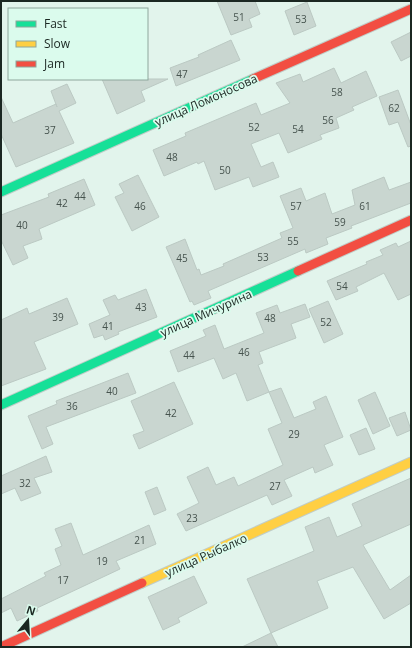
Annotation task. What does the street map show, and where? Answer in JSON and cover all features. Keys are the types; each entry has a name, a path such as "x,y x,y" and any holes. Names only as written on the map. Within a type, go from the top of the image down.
{"street":[{"name":"улица Ломоносова","path":"1,192 411,9"},
{"name":"улица Мичурина","path":"1,405 411,220"},
{"name":"улица Рыбалко","path":"1,647 411,462"}],"building":[{"path":"217,1 255,1 260,14 249,19 252,27 231,35"},
{"path":"307,2 316,26 294,35 285,11"},
{"path":"411,32 411,56 401,61 391,42"},
{"path":"231,40 240,60 176,86 170,68 199,57 198,55"},
{"path":"334,68 341,83 366,71 377,96 352,107 354,110 336,118 339,128 320,135 322,139 288,153 279,133 251,144 261,167 273,162 279,177 253,187 249,177 215,190 204,161 198,164 197,162 164,176 153,150 186,136 185,133 256,103 261,115 290,103 276,83 300,74 303,82"},
{"path":"168,79 141,91 145,101 117,114 102,80"},
{"path":"67,84 76,103 59,111 74,143 16,167 1,134 1,97 13,123 56,104 51,91"},
{"path":"398,90 411,125 411,146 408,147 398,122 389,125 379,97"},
{"path":"138,175 159,217 132,231 115,197 124,193 119,184"},
{"path":"384,177 389,190 411,182 411,203 351,226 352,228 326,238 328,244 306,253 305,249 208,291 211,298 194,305 192,301 190,302 166,247 185,239 197,270 199,269 201,275 224,266 223,264 282,238 280,233 293,228 280,196 301,188 306,201 325,193 332,214 355,205 352,190"},
{"path":"84,179 95,205 39,229 42,239 23,246 28,258 13,265 1,240 1,215 49,197 48,194"},
{"path":"411,241 411,294 398,300 384,273 356,287 358,291 336,300 327,281 367,264 366,262 383,255 380,250 396,243 398,247"},
{"path":"146,289 157,317 118,332 119,334 105,340 103,335 94,338 89,324 110,315 103,300 115,295 118,300"},
{"path":"67,298 78,324 34,342 46,369 1,386 1,320 27,308 29,314"},
{"path":"328,301 343,334 324,343 309,309"},
{"path":"305,304 310,317 291,324 296,338 259,352 263,363 258,365 269,392 247,401 236,373 223,379 214,358 178,372 170,351 206,336 203,330 215,325 224,349 264,333 256,313 277,305 280,313"},
{"path":"128,373 136,393 46,427 53,444 42,449 28,416 57,404 56,401"},
{"path":"174,382 193,424 139,449 133,435 144,431 131,401"},
{"path":"281,388 294,418 316,409 313,402 326,396 343,437 324,445 333,465 315,473 313,467 284,480 292,496 272,505 267,495 186,531 177,514 199,503 187,477 208,467 216,485 234,477 238,486 283,465 268,429 282,423 269,392"},
{"path":"375,392 390,426 373,434 358,400"},
{"path":"405,412 411,430 397,436 389,418"},
{"path":"366,428 375,449 359,455 350,435"},
{"path":"46,456 52,472 34,478 41,493 21,501 15,488 1,494 1,476"},
{"path":"411,478 411,524 363,545 390,590 411,575 411,603 384,619 353,567 317,581 328,608 271,633 247,579 314,551 305,527 329,517 337,537 362,526 352,504"},
{"path":"157,487 166,510 154,515 145,492"},
{"path":"71,523 83,555 149,525 156,544 116,561 120,569 37,608 38,611 17,621 11,608 1,613 1,599 46,576 44,573 61,565 55,549 62,546 55,529"},
{"path":"194,576 207,603 178,618 180,622 163,630 148,597"},
{"path":"271,633 278,647 242,647"}],"traffic: fast":[{"path":"1,192 253,79"},
{"path":"1,405 298,271"}],"traffic: slow":[{"path":"142,583 411,462"}],"traffic: jam":[{"path":"253,79 411,9"},
{"path":"298,271 411,220"},
{"path":"1,647 142,583"}]}
